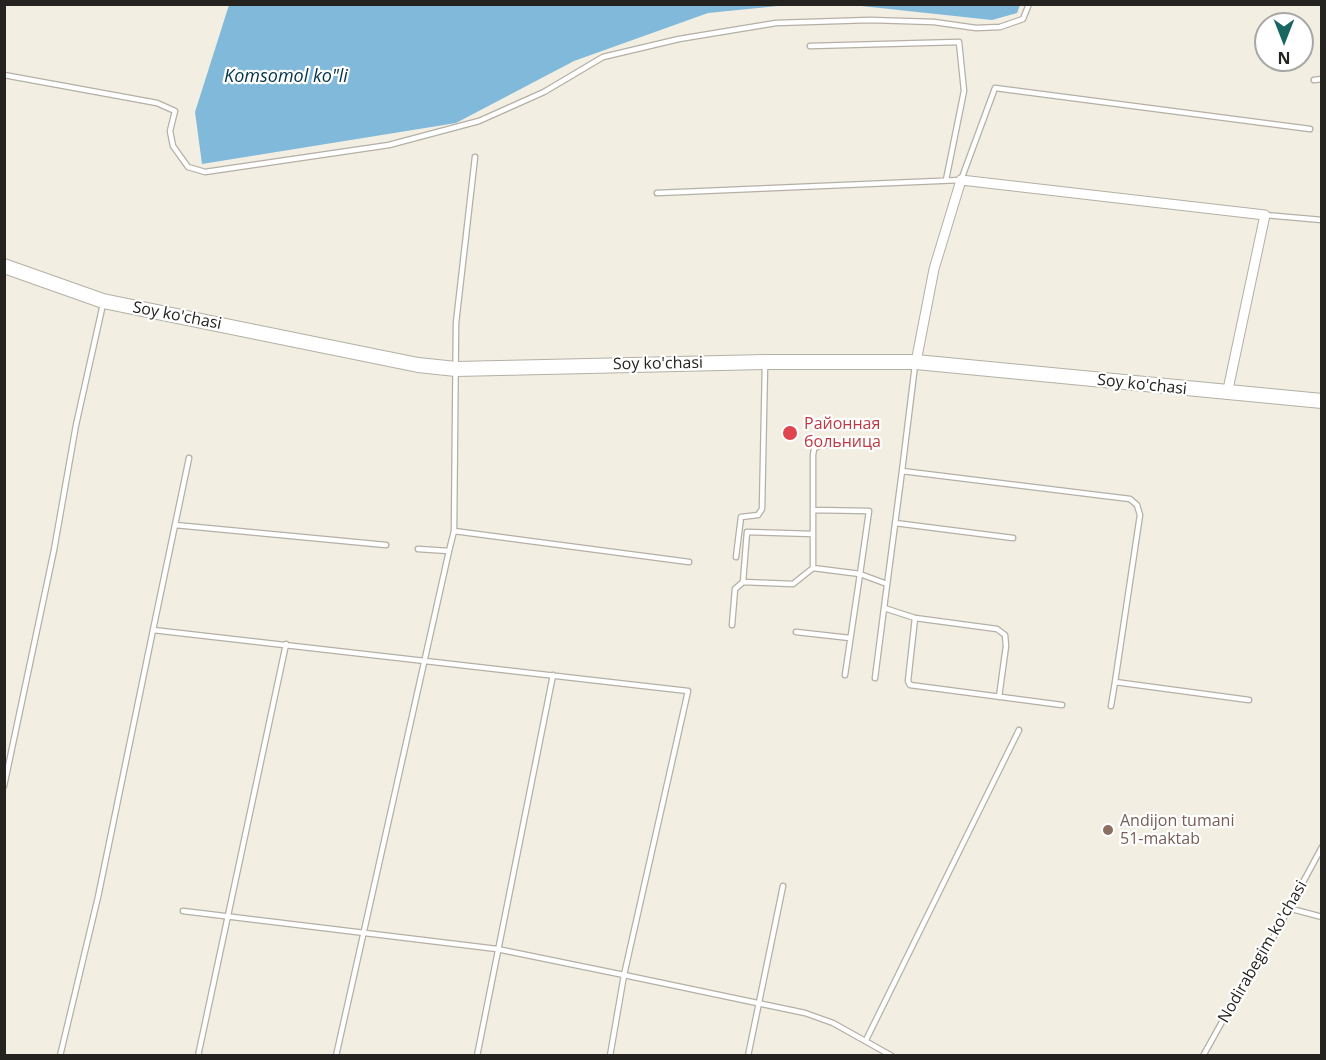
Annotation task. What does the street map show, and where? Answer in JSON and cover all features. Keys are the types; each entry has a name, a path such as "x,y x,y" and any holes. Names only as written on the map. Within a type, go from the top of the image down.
{"main road":[{"name":"Soy ko'chasi","path":"4,266 103,301 418,365 456,369 765,362 916,362 1322,401"}],"street":[{"path":"916,362 934,269 961,180 1265,215 1227,393"}],"lane":[{"path":"4,75 156,104 176,111 170,131 172,146 188,167 205,172 389,145 479,121 544,92 603,57 679,39 788,23 870,20 934,22 976,28 1000,27 1023,19 1029,4"},
{"path":"810,46 958,42 964,91 946,180"},
{"path":"1314,80 1322,79"},
{"path":"657,193 961,180 995,88 1310,129"},
{"path":"336,1056 423,660 454,531 456,323 475,158"},
{"path":"1265,215 1322,220"},
{"path":"5,783 54,550 75,425 103,301"},
{"path":"736,557 741,517 758,515 762,509 765,362"},
{"path":"875,678 916,362"},
{"path":"813,568 814,449 820,445 838,445"},
{"path":"60,1056 98,897 189,458"},
{"path":"902,471 1130,499 1137,505 1140,515 1111,706"},
{"path":"813,510 869,510 845,675"},
{"path":"895,523 1013,538"},
{"path":"175,525 386,545"},
{"path":"454,531 689,562"},
{"path":"743,582 747,532 813,534"},
{"path":"418,549 449,551"},
{"path":"732,625 735,589 743,582 793,584 813,568 860,574 887,584"},
{"path":"884,608 915,618 997,629 1005,635 1006,646 999,697"},
{"path":"915,618 908,681 910,685 1062,705"},
{"path":"153,630 688,691 624,975 610,1056"},
{"path":"796,632 850,638"},
{"path":"198,1056 286,644"},
{"path":"477,1056 553,675"},
{"path":"1115,682 1249,700"},
{"path":"866,1040 1019,730"},
{"name":"Nodirabegim ko'chasi","path":"1203,1056 1237,994 1261,960 1322,847"},
{"path":"748,1056 783,886"},
{"path":"1288,908 1322,917"},
{"path":"183,911 497,949 815,1016 866,1040 892,1056"}],"water":[{"name":"Komsomol ko\"li","path":"229,4 1020,5 1017,13 992,20 852,5 778,6 708,13 574,61 456,123 202,164 195,112"}],"place":[{"name":"Районная больница","path":"790,433"},
{"name":"Andijon tumani 51-maktab","path":"1108,830"}]}
